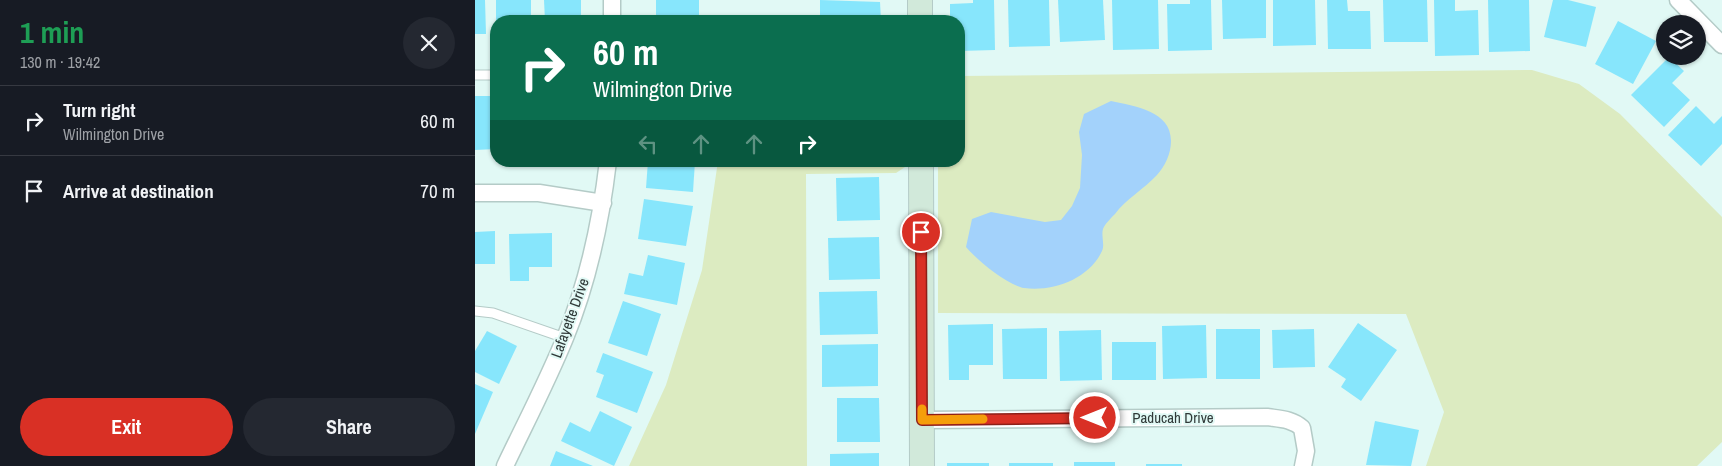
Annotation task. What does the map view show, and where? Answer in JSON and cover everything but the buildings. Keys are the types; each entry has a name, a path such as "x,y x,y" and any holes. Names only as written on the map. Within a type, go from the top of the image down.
{"street":[{"path":"612,0 612,15"},
{"path":"920,0 920,15"},
{"path":"1678,0 1722,45"},
{"name":"Lafayette Drive","path":"505,466 565,338 583,283 603,204 606,167"},
{"path":"921,167 922,466"},
{"path":"475,193 539,192 603,204"},
{"name":"Paducah Drive","path":"922,420 1267,417 1295,421 1302,428 1306,451 1303,466"}],"lane":[{"path":"475,75 490,75"},
{"path":"475,311 493,313 565,338"}],"green space":[{"path":"1532,70 1579,84 1620,114 1722,217 1722,442 1697,466 1426,466 1444,412 1406,314 938,313 938,167 965,167 965,76"},
{"path":"717,167 905,167 896,173 806,174 807,466 629,466 666,385 702,270"}],"water":[{"path":"1111,101 1141,108 1158,116 1165,123 1171,141 1169,155 1165,164 1157,175 1124,204 1105,225 1103,229 1102,251 1096,261 1079,276 1069,282 1047,288 1024,288 1009,282 985,265 966,247 972,219 991,212 1045,222 1061,220 1072,206 1080,188 1082,155 1079,132 1084,114"}],"slow traffic":[{"path":"922,409 922,420 983,419"}],"route":[{"path":"921,232 922,420 1095,418"}]}
